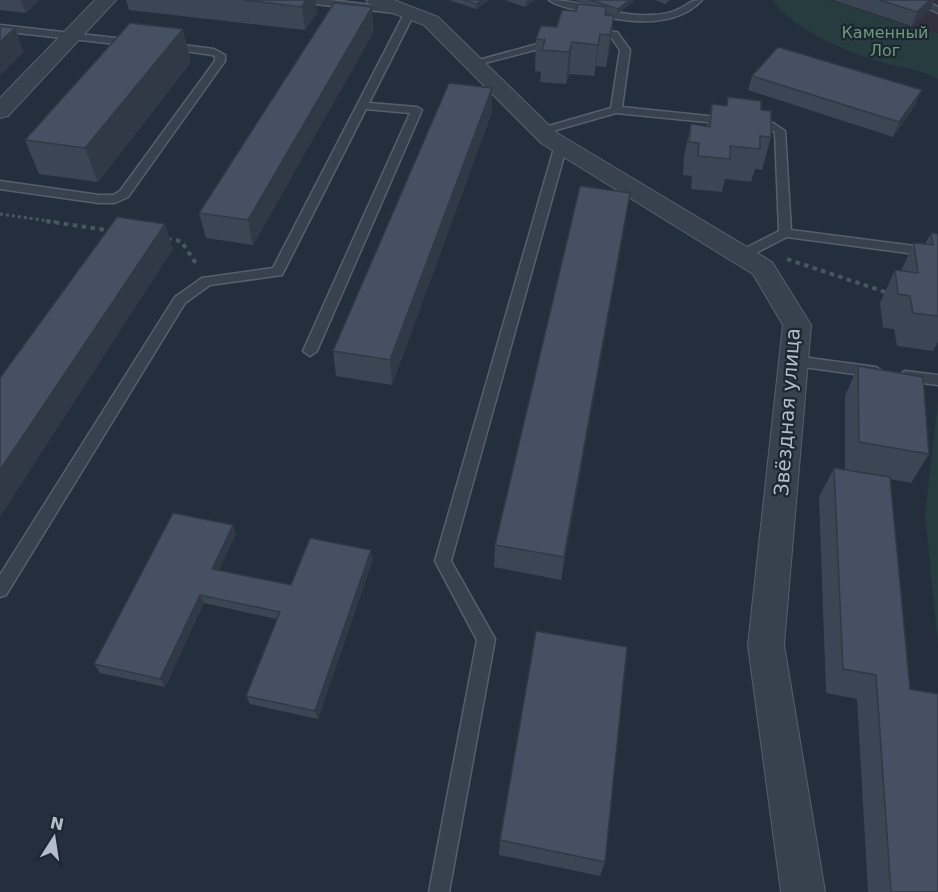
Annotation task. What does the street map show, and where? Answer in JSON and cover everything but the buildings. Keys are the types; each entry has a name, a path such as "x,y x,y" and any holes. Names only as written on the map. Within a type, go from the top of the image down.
{"street":[{"path":"0,111 106,0"},
{"name":"Звёздная улица","path":"376,0 431,21 551,138 748,252 763,268 797,325 766,645 803,892"}],"lane":[{"path":"0,590 180,300 207,281 277,272 410,12 306,0"},
{"path":"554,0 584,10 630,18 675,15 691,7 697,0"},
{"path":"916,0 938,10"},
{"path":"0,28 214,52 220,55 220,61 124,194 115,199 99,200 0,185"},
{"path":"585,35 596,32 614,34 625,50 616,110"},
{"path":"473,63 562,40"},
{"path":"310,351 417,110 361,105"},
{"path":"439,892 486,639 443,561 551,138 616,110 769,125 780,131 785,233"},
{"path":"748,252 785,233 938,254"},
{"path":"794,361 938,380"}],"path":[{"path":"0,214 113,231"},
{"path":"158,237 180,241 207,281"},
{"path":"748,252 890,294"}],"shaded area":[{"path":"829,0 938,0 938,33 910,27"}],"green space":[{"name":"Каменный Лог","path":"772,0 829,0 910,27 938,33 938,79 851,52 821,38 794,21"},
{"path":"938,401 938,645 925,515"}]}
